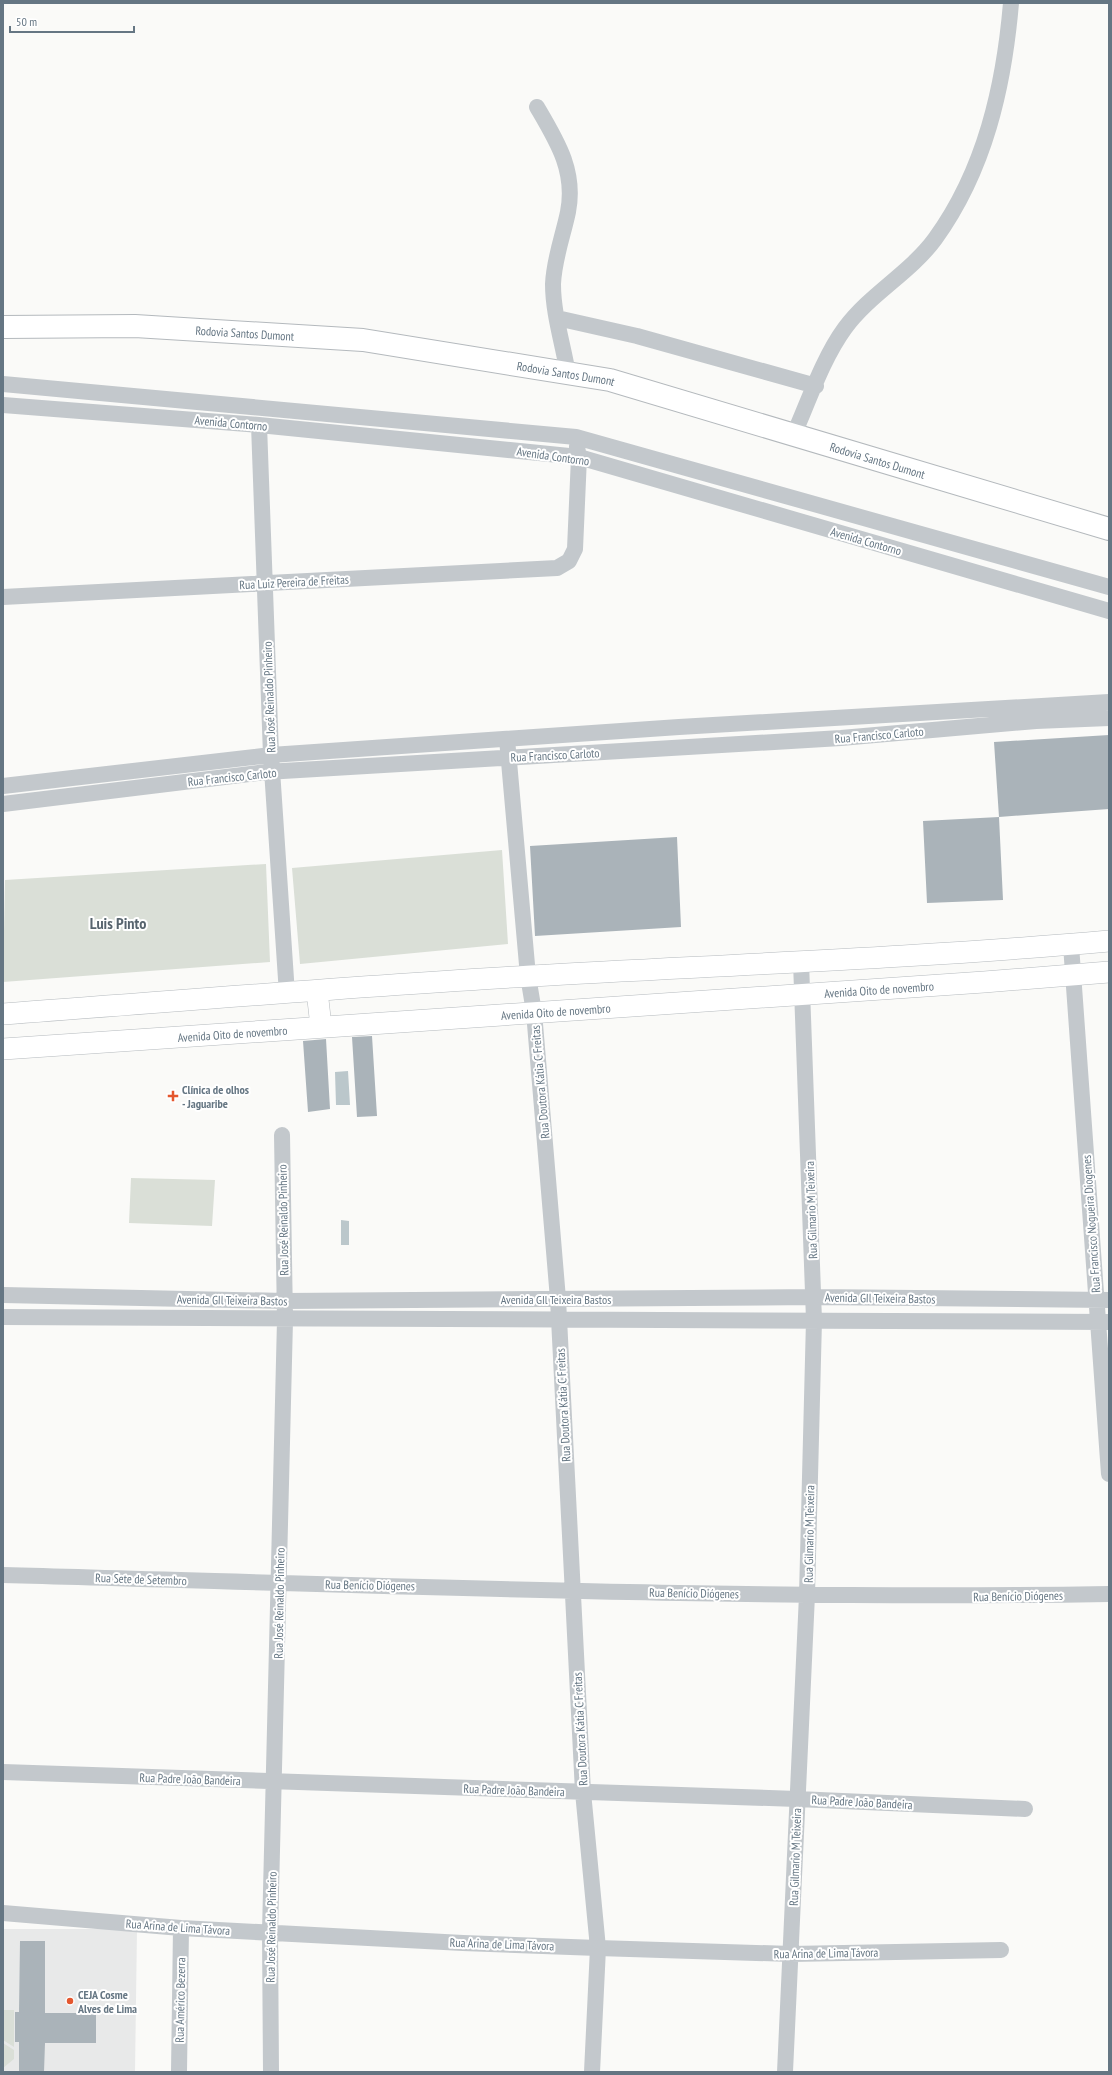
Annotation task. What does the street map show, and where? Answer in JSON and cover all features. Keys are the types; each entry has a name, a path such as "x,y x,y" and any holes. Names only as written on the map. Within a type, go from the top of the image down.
{"highway":[{"name":"Rodovia Santos Dumont","path":"3,327 135,326 363,340 610,380 1109,529"}],"main road":[{"path":"3,1014 528,976 982,952 1109,941"},
{"path":"982,952 984,982"},
{"path":"696,967 700,1001"},
{"name":"Avenida Oito de novembro","path":"3,1049 321,1026 803,995 1109,972"},
{"path":"317,991 321,1026"}],"street":[{"path":"794,434 845,328 860,311 899,277 935,240 963,193 991,122 1006,54 1011,3"},
{"path":"537,107 557,141 569,175 568,211 553,281 557,318 568,374"},
{"path":"557,318 637,336 816,386"},
{"name":"Avenida Contorno","path":"3,384 576,437 1109,587"},
{"name":"Avenida Contorno","path":"3,405 259,425 579,457 1109,611"},
{"name":"Rua José Reinaldo Pinheiro","path":"259,425 266,584 271,755 287,994"},
{"path":"576,437 579,457"},
{"name":"Rua Luiz Pereira de Freitas","path":"3,597 557,568 569,561 575,549 579,457"},
{"name":"Rua Francisco Carloto","path":"3,786 271,755 1109,702"},
{"path":"920,713 921,731"},
{"name":"Rua Francisco Carloto","path":"3,804 272,772 783,742 1036,721 1109,718"},
{"path":"782,722 783,742"},
{"name":"Rua Doutora Kátia C Freitas","path":"508,739 528,976 534,1012 558,1299 583,1792 598,1948 592,2072"},
{"path":"394,747 395,765"},
{"name":"Rua Francisco Nogueira Diogenes","path":"1071,944 1102,1300 1109,1474"},
{"name":"Rua Gilmario M Teixeira","path":"784,2072 791,1954 807,1596 814,1320 801,962"},
{"name":"Rua José Reinaldo Pinheiro","path":"271,2072 270,1932 285,1320 282,1135"},
{"name":"Avenida GIl Teixeira Bastos","path":"3,1295 285,1301 814,1297 1102,1300"},
{"path":"401,1299 401,1318"},
{"name":"Avenida GIl Teixeira Bastos","path":"3,1317 285,1320 401,1318 1103,1322"},
{"name":"Rua Sete de Setembro","path":"3,1575 279,1583"},
{"name":"Rua Benício Diógenes","path":"279,1583 807,1596 964,1597 1109,1594"},
{"name":"Rua Padre João Bandeira","path":"3,1772 797,1799 1025,1809"},
{"name":"Rua Arina de Lima Távora","path":"3,1913 181,1928 598,1948 791,1954 1001,1950"},
{"name":"Rua Américo Bezerra","path":"179,2072 181,1928"}],"shaded area":[{"path":"502,850 508,944 300,964 292,868"},
{"path":"266,864 270,962 3,982 5,880"},
{"path":"348,1071 350,1105 336,1105 335,1072"},
{"path":"131,1178 215,1180 212,1226 129,1223"},
{"path":"341,1220 349,1221 349,1245 341,1245"},
{"name":"CEJA Cosme Alves de Lima","path":"3,1929 137,1929 135,2072 3,2072"},
{"path":"3,2010 14,2010 14,2047 3,2040"},
{"path":"3,2043 14,2050 14,2059 3,2068"}],"building":[{"path":"1109,735 1109,809 999,817 994,742"},
{"path":"999,817 1003,900 927,903 923,821"},
{"path":"677,837 681,927 535,936 530,846"},
{"path":"372,1036 377,1116 357,1117 352,1037"},
{"path":"326,1039 330,1109 308,1112 303,1041"},
{"path":"20,1941 45,1941 45,2013 96,2013 96,2043 45,2043 44,2072 19,2072 19,2042 15,2042 15,2012 19,2012"}],"place":[{"name":"Clínica de olhos - Jaguaribe","path":"173,1096"},
{"name":"CEJA Cosme Alves de Lima","path":"70,2001"}],"district":[{"name":"Luis Pinto","path":"118,923"}]}
